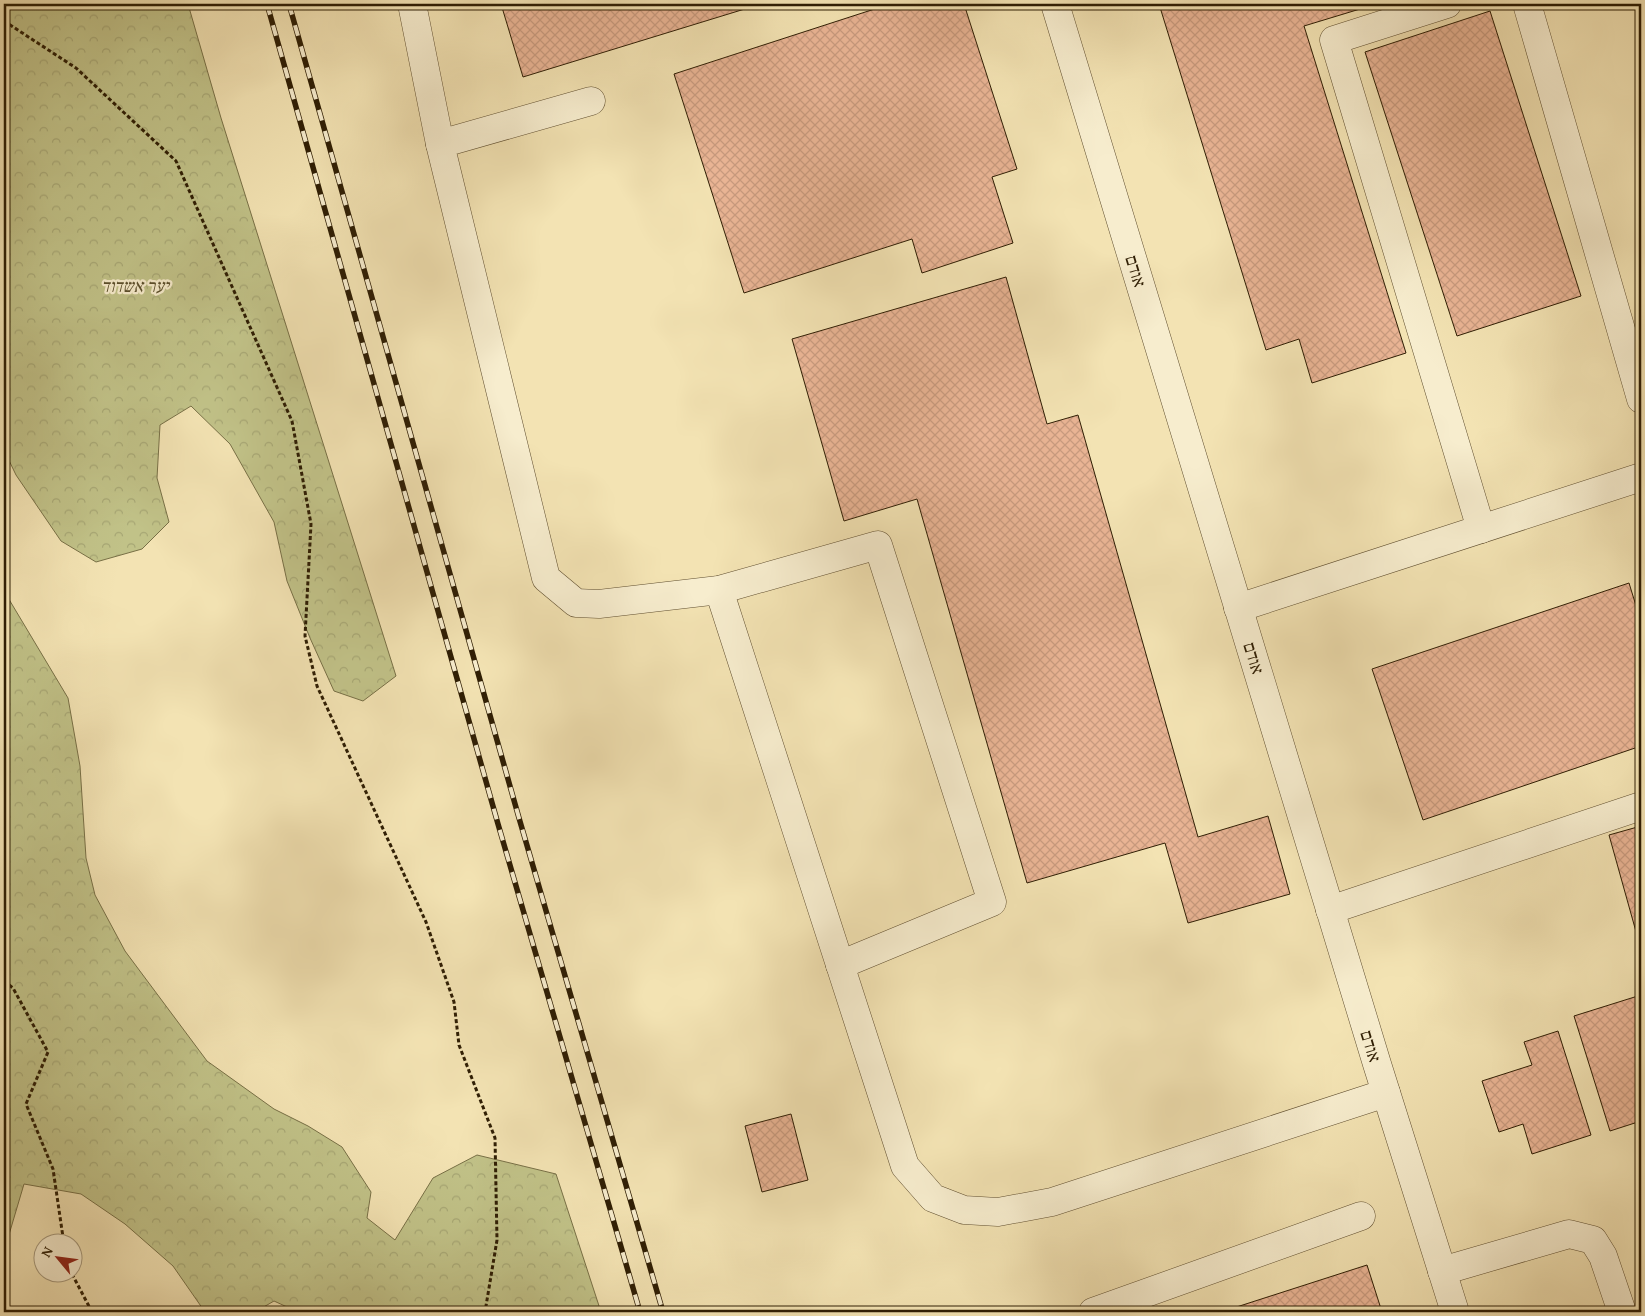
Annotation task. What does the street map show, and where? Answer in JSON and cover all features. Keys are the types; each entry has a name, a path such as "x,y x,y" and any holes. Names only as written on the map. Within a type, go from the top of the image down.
{"street":[{"path":"412,4 440,144 546,578 576,603 599,604 719,590 878,545 992,902 840,965"},
{"name":"אודם","path":"1055,4 1330,910 1455,1312"},
{"path":"1447,4 1334,40 1481,529"},
{"path":"1528,4 1641,400"},
{"path":"440,144 590,100"},
{"path":"1238,608 1641,477"},
{"path":"719,590 906,1166 933,1198 964,1210 998,1212 1052,1202 1386,1093"},
{"path":"1330,910 1641,806"},
{"path":"1093,1312 1361,1216"},
{"path":"1442,1271 1569,1234 1593,1240 1603,1256 1622,1312"}],"path":[{"path":"4,21 76,68 176,161 292,420 311,524 304,636 317,686 426,922 454,1002 459,1045 495,1138 497,1240 485,1312"},
{"path":"4,981 13,988 48,1052 26,1104 53,1169 63,1234"},
{"path":"77,1284 92,1312"}],"green space":[{"name":"יער אשדוד","path":"4,4 188,4 221,118 396,676 363,701 334,691 287,581 274,522 230,444 191,406 160,425 157,478 169,522 142,549 96,562 61,541 16,475 4,450"},
{"path":"4,591 68,698 80,766 86,858 95,895 125,951 207,1061 274,1109 308,1126 342,1147 371,1192 367,1218 395,1240 433,1178 477,1155 556,1174 601,1312 298,1312 274,1301 255,1312 205,1312 173,1266 125,1224 81,1194 24,1184 8,1238 4,1279"}],"building":[{"path":"501,4 761,4 523,77"},
{"path":"890,4 964,4 1017,169 992,177 1013,243 922,273 912,239 744,293 674,74"},
{"path":"1159,4 1359,4 1360,9 1304,26 1406,353 1312,383 1299,339 1266,350"},
{"path":"1490,11 1581,296 1457,336 1365,52"},
{"path":"1006,277 1047,424 1078,415 1198,837 1268,816 1290,894 1188,923 1165,843 1027,883 917,499 844,521 792,339"},
{"path":"1629,583 1641,622 1641,746 1423,820 1372,669"},
{"path":"1641,826 1641,946 1640,946 1609,835"},
{"path":"1641,995 1641,1121 1610,1131 1574,1016"},
{"path":"1558,1031 1591,1135 1532,1154 1523,1124 1499,1132 1482,1081 1532,1065 1524,1042"},
{"path":"791,1114 808,1180 762,1192 745,1126"},
{"path":"1367,1265 1382,1312 1221,1312"}],"railway":[{"path":"267,4 498,824 640,1312"},
{"path":"289,4 519,818 663,1312"}]}
